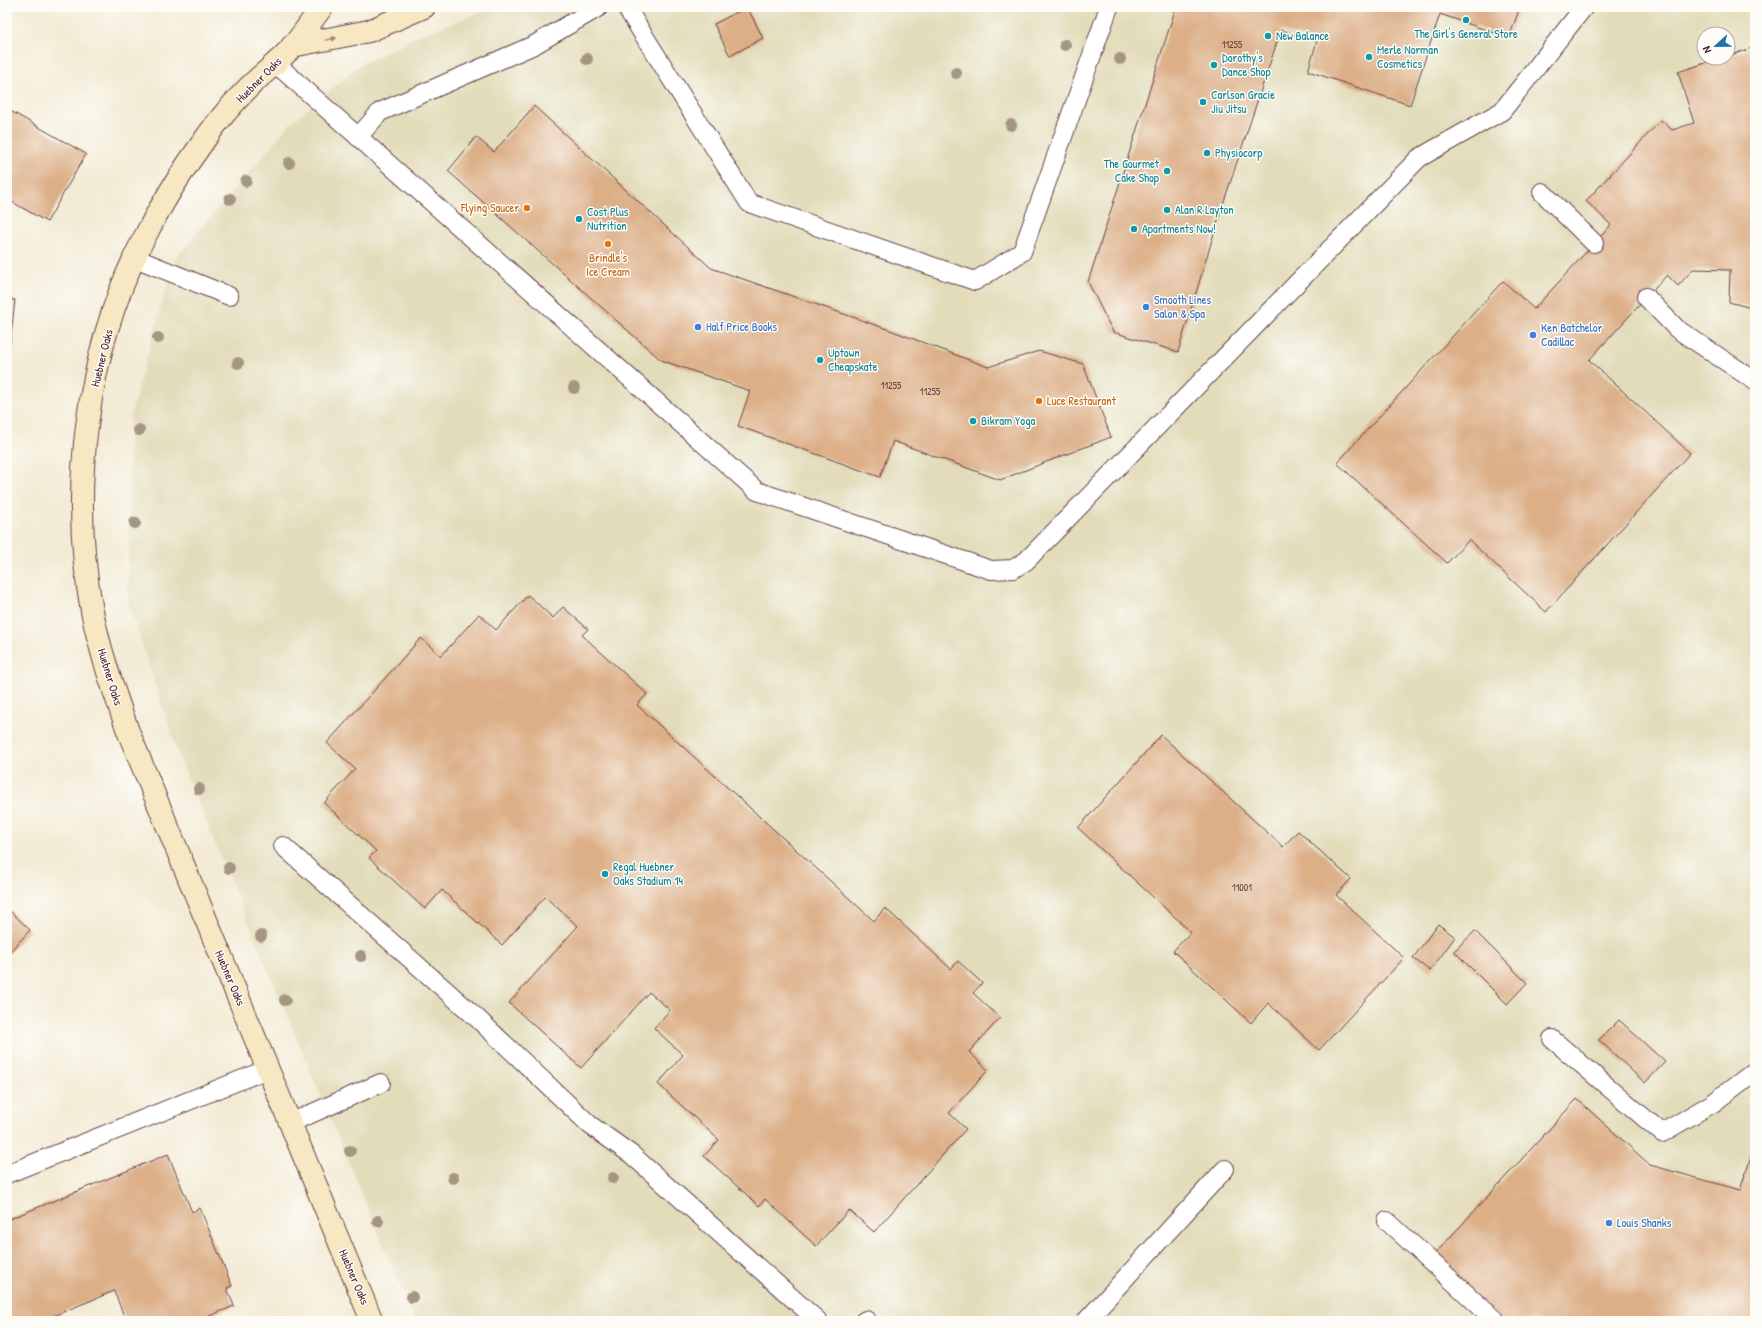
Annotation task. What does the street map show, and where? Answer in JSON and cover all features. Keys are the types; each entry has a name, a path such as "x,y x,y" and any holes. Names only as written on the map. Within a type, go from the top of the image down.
{"street":[{"name":"Huebner Oaks","path":"322,7 292,46 247,89 206,137 171,188 135,258 117,302 99,362 87,423 82,486 84,549 92,611 107,672 128,731 372,1321"},
{"path":"292,46 369,31 424,7"}],"lane":[{"path":"358,137 380,112 534,45 598,7"},
{"path":"626,7 749,203 975,281 1022,252 1109,7"},
{"path":"275,63 757,491 991,570 1014,569 1032,555 1420,158 1502,111 1584,7"},
{"path":"1542,192 1594,243"},
{"path":"135,258 229,296"},
{"path":"1646,297 1677,329 1755,381"},
{"path":"283,846 478,1019 590,1125 632,1155 818,1321"},
{"path":"1552,1039 1662,1133 1713,1103 1755,1071"},
{"path":"7,1174 268,1069"},
{"path":"290,1123 381,1083"},
{"path":"1086,1321 1225,1169"},
{"path":"1387,1221 1496,1321"}],"shaded area":[{"path":"497,7 1755,7 1755,1321 415,1321 180,759 128,602 130,417 174,260 289,125 360,65 426,32"}],"building":[{"path":"747,7 763,38 730,56 714,24"},
{"path":"1176,7 1520,7 1509,38 1440,14 1410,105 1308,71 1317,41 1281,30 1222,207 1178,352 1113,332 1088,282"},
{"name":"Ken Batchelor Cadillac","path":"1755,47 1755,309 1729,302 1730,270 1693,269 1678,286 1667,275 1589,360 1690,453 1546,612 1469,540 1447,563 1337,463 1503,281 1534,309 1611,225 1586,201 1661,120 1672,130 1694,123 1678,72 1696,66 1736,66 1736,53"},
{"path":"534,106 711,268 890,330 988,367 1039,351 1083,364 1111,437 1000,480 893,441 880,477 738,426 750,391 661,360 448,171 476,137 494,152"},
{"path":"7,109 86,154 47,222 7,199"},
{"path":"7,299 15,300 8,361 7,361"},
{"name":"Regal Huebner Oaks Stadium 14","path":"528,595 553,618 563,607 588,629 582,635 647,694 637,705 874,921 885,908 951,969 958,961 982,983 973,993 1000,1018 969,1052 988,1070 949,1113 966,1129 874,1232 849,1210 816,1246 765,1199 759,1206 704,1156 719,1140 658,1084 683,1055 654,1028 670,1010 649,992 581,1068 509,1003 578,926 545,897 502,945 442,890 425,909 369,858 376,851 324,803 355,769 327,743 421,638 441,656 479,614 496,630"},
{"path":"1161,735 1283,847 1298,831 1351,879 1336,895 1404,958 1319,1050 1268,1003 1251,1023 1173,951 1191,932 1078,828"},
{"path":"7,908 30,930 7,955"},
{"path":"1438,924 1455,937 1430,971 1413,958"},
{"path":"1475,931 1527,983 1507,1004 1454,951"},
{"path":"1619,1020 1665,1062 1645,1083 1599,1040"},
{"name":"Louis Shanks","path":"1577,1099 1650,1165 1740,1190 1755,1145 1755,1321 1503,1321 1432,1257"},
{"path":"168,1154 192,1212 200,1208 232,1286 227,1288 234,1306 197,1321 126,1321 114,1291 41,1321 7,1321 7,1220"}],"place":[{"name":"The Girl's General Store","path":"1466,20"},
{"name":"New Balance","path":"1268,36"},
{"name":"Merle Norman Cosmetics","path":"1369,57"},
{"name":"Dorothy's Dance Shop","path":"1214,65"},
{"name":"Carlson Gracie Jiu Jitsu","path":"1203,102"},
{"name":"Physiocorp","path":"1207,153"},
{"name":"The Gourmet Cake Shop","path":"1167,171"},
{"name":"Flying Saucer","path":"527,208"},
{"name":"Alan R Layton","path":"1167,210"},
{"name":"Cost Plus Nutrition","path":"579,219"},
{"name":"Apartments Now!","path":"1134,229"},
{"name":"Brindle's Ice Cream","path":"608,244"},
{"name":"Smooth Lines Salon & Spa","path":"1146,307"},
{"name":"Half Price Books","path":"698,327"},
{"name":"Ken Batchelor Cadillac","path":"1533,335"},
{"name":"Uptown Cheapskate","path":"820,360"},
{"name":"Luce Restaurant","path":"1039,401"},
{"name":"Bikram Yoga","path":"973,421"},
{"name":"Regal Huebner Oaks Stadium 14","path":"605,874"},
{"name":"Louis Shanks","path":"1609,1223"}]}
